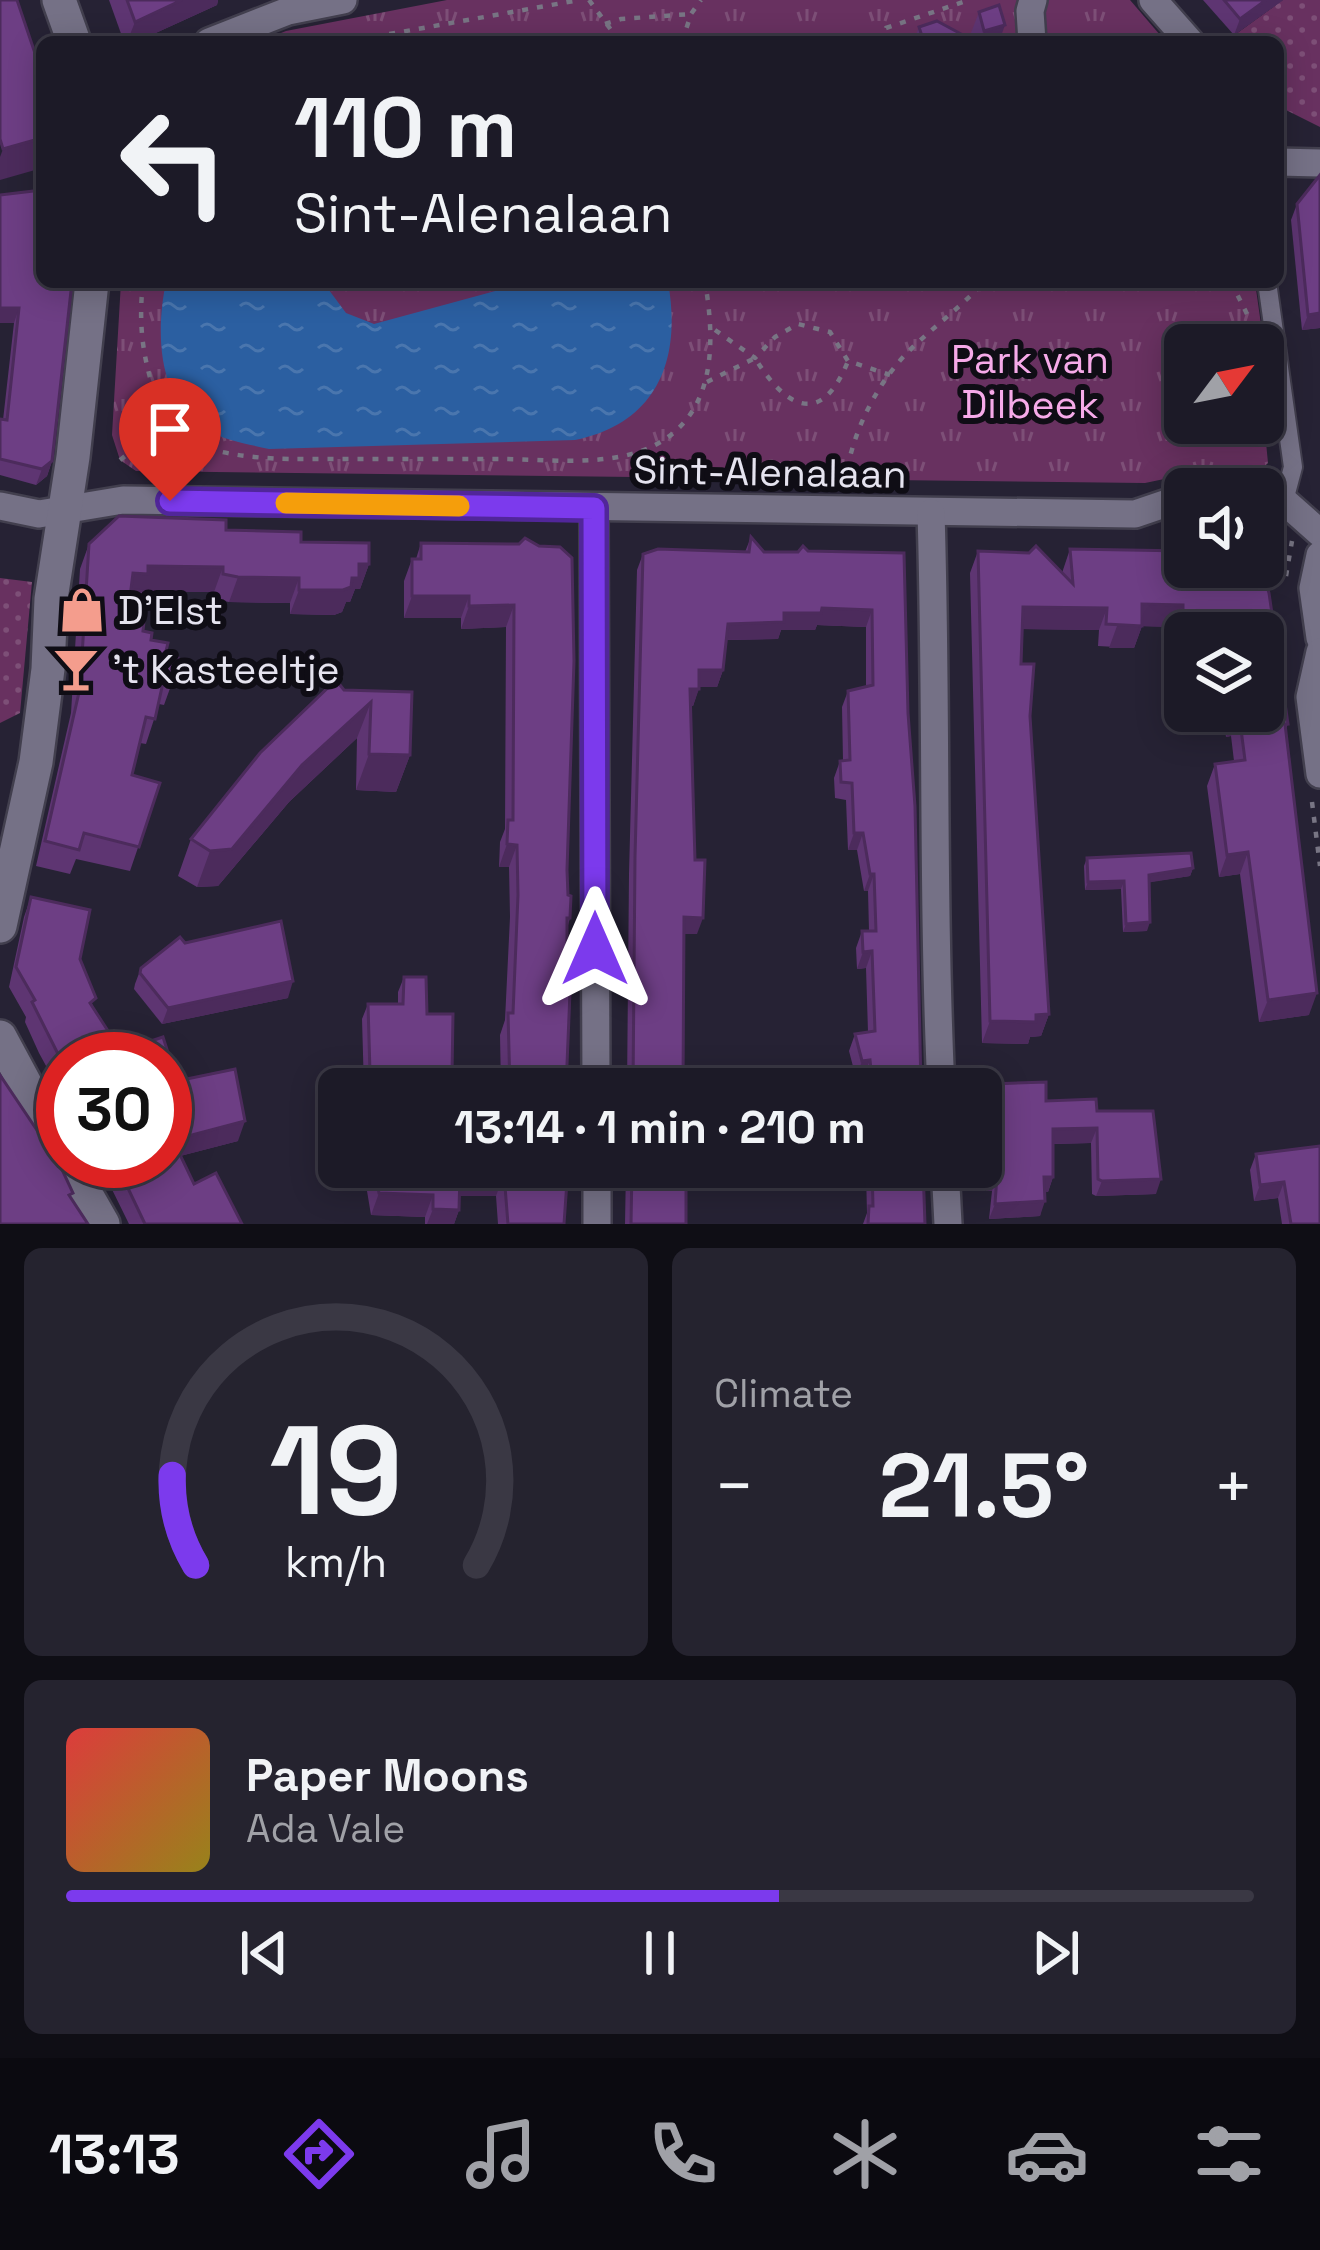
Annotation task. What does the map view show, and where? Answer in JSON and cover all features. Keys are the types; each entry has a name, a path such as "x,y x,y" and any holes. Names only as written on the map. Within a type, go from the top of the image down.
{"street":[{"path":"59,0 72,36"},
{"path":"224,36 288,11 343,0"},
{"path":"1032,36 1034,0"},
{"path":"1153,0 1185,36"},
{"path":"1284,162 1320,164"},
{"path":"0,926 36,762 51,598 91,288"},
{"path":"1268,288 1293,467 1284,482"},
{"name":"Sint-Alenalaan","path":"0,506 39,514 123,500 1135,514 1164,504"},
{"path":"1284,506 1320,533"},
{"path":"594,508 596,1068"},
{"path":"931,513 940,1068"},
{"path":"1320,555 1313,588 1320,638"},
{"path":"1320,652 1315,694 1320,774"},
{"path":"0,1037 36,1103"},
{"path":"83,1188 103,1224"},
{"path":"597,1188 597,1224"},
{"path":"946,1188 948,1224"}],"path":[{"path":"406,36 579,0"},
{"path":"589,0 615,36"},
{"path":"684,36 701,0"},
{"path":"883,36 886,28 969,0"},
{"path":"605,24 691,14"},
{"path":"142,288 138,326 144,365 166,425 183,438 262,459 590,459 654,446 689,413 707,382 713,329 706,288"},
{"path":"842,512 848,464 870,402 909,350 977,288"},
{"path":"1234,288 1248,324"},
{"path":"707,382 754,358 775,337 798,324 830,332 848,362 890,375"},
{"path":"713,329 754,358 789,401 809,405 830,396 848,362"},
{"path":"120,460 166,425"}],"green space":[{"path":"447,0 1130,0 1161,36 274,36"},
{"path":"1283,0 1320,0 1320,127 1284,108 1284,36 1236,34"},
{"name":"Park van Dilbeek","path":"121,288 1256,288 1261,324 1164,324 1164,444 1266,444 1268,463 1262,468 1164,468 1164,479 1145,483 136,471 120,460 112,435"},
{"path":"0,578 32,582 20,713 0,723"}],"water":[{"path":"165,288 327,288 346,313 374,324 506,288 669,288 671,337 658,384 644,403 603,432 575,440 269,449 213,433 177,401 164,363 161,321"}],"building":[{"path":"0,0 17,0 36,56 36,140 3,149"},
{"path":"127,0 182,0 135,22"},
{"path":"1224,0 1266,0 1240,19"},
{"path":"999,5 1005,25 984,31 979,12"},
{"path":"937,21 965,36 922,36 919,27"},
{"path":"1320,175 1320,313 1308,315 1297,204"},
{"path":"36,191 36,288 71,288 52,461 42,469 0,459 0,419 7,420 19,308 0,308 0,195"},
{"path":"119,516 226,520 226,530 301,532 301,542 369,543 369,564 359,564 359,578 352,578 351,587 343,590 299,590 299,578 238,577 223,574 223,567 148,566 148,574 133,573 131,589 147,592 143,631 152,633 151,640 168,643 165,655 178,658 173,680 164,678 155,719 146,717 132,775 160,783 139,847 84,833 79,850 45,841 80,688 89,544"},
{"path":"751,537 764,552 798,552 803,546 808,551 904,553 921,1068 871,1068 870,1060 862,1061 855,1034 875,1031 872,951 863,952 862,931 876,931 874,874 870,874 863,833 854,833 852,783 841,782 840,761 850,760 848,691 873,685 872,610 822,608 821,613 784,613 784,622 728,624 723,670 699,670 699,689 690,689 695,860 705,860 703,918 684,917 683,1068 633,1068 643,554 658,549 749,552"},
{"path":"525,538 539,546 560,547 572,558 567,1068 509,1068 508,1013 513,1013 518,895 517,845 507,844 508,820 513,820 514,605 469,606 469,596 412,596 412,559 421,559 421,543 519,544"},
{"path":"1036,546 1073,584 1070,549 1164,551 1164,588 1267,588 1272,612 1183,612 1183,605 1142,604 1142,626 1106,624 1107,608 1023,607 1021,664 1034,664 1030,716 1049,1014 1036,1015 1036,1022 990,1021 978,551 1029,553"},
{"path":"336,680 344,690 412,692 410,755 369,754 371,702 302,765 232,849 210,851 191,839 260,753"},
{"path":"1284,696 1317,993 1268,1000 1248,852 1227,855 1215,764 1245,760 1241,732 1284,732"},
{"path":"1191,853 1193,868 1149,875 1150,922 1126,924 1124,881 1088,882 1087,858"},
{"path":"31,897 90,910 80,959 96,998 90,1003 109,1032 47,1032 16,967"},
{"path":"281,921 293,981 168,1008 140,973 180,937 185,943"},
{"path":"404,977 426,977 427,1014 453,1014 452,1068 370,1068 368,1004 403,1004"},
{"path":"235,1069 245,1121 192,1135 192,1078"},
{"path":"0,1075 36,1129 36,1188 71,1188 69,1195 88,1224 0,1224"},
{"path":"1046,1082 1046,1101 1096,1099 1097,1111 1153,1111 1161,1179 1102,1181 1098,1179 1097,1128 1053,1129 1053,1177 1044,1177 1045,1201 995,1204 996,1188 1002,1188 1002,1084"},
{"path":"1320,1146 1320,1224 1291,1224 1284,1182 1260,1185 1256,1154"},
{"path":"216,1173 242,1224 145,1224 128,1188 192,1188 192,1180 194,1184"},
{"path":"378,1188 460,1188 459,1210 433,1209 433,1195 379,1193"},
{"path":"505,1188 567,1188 564,1224 508,1224"},
{"path":"632,1188 686,1188 686,1224 631,1224"},
{"path":"873,1188 924,1188 925,1224 868,1224 869,1206 873,1206"}],"slow traffic":[{"path":"286,503 459,506"}],"place":[{"name":"D'Elst","path":"82,610"},
{"name":"'t Kasteeltje","path":"76,669"}],"route":[{"path":"170,501 594,508 595,949"}]}
